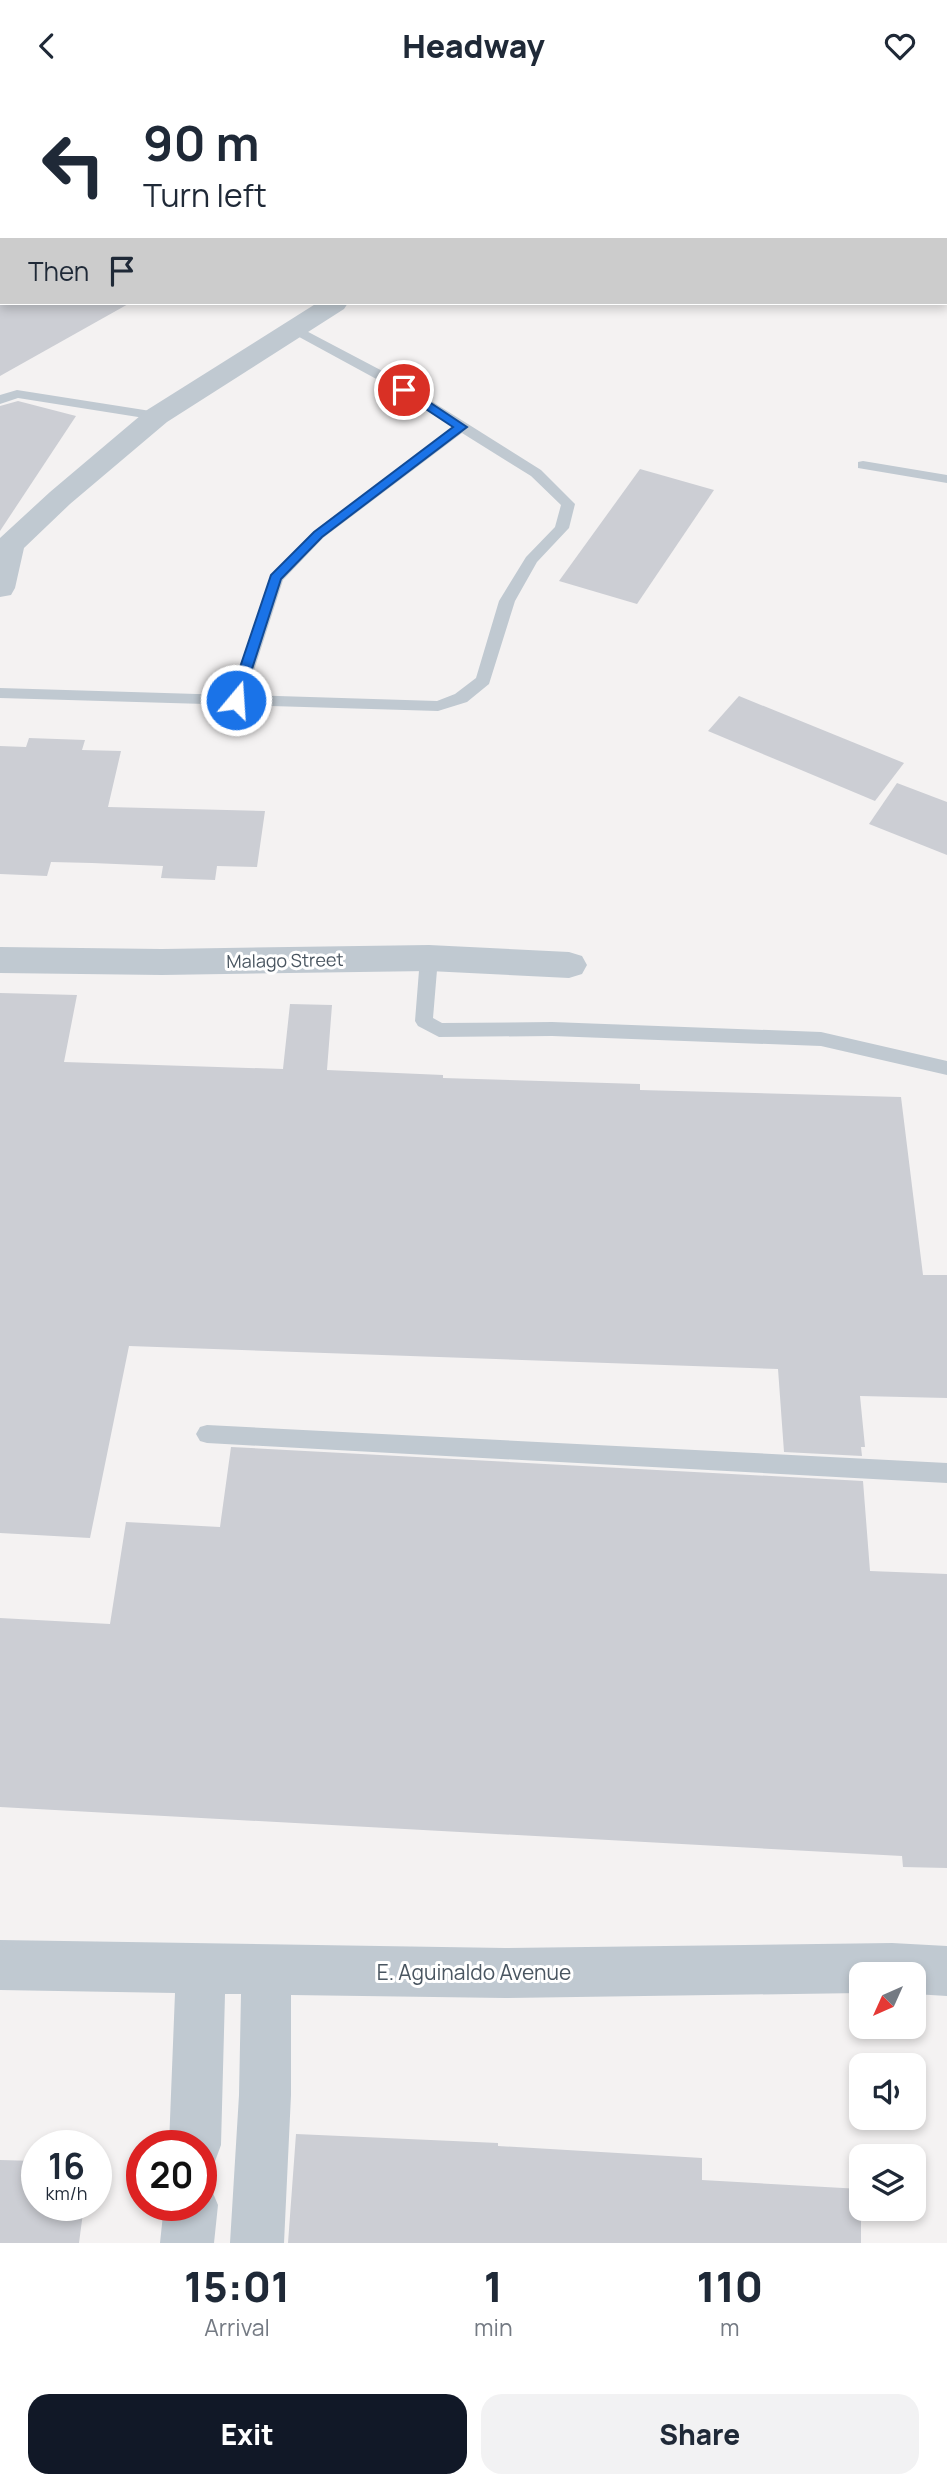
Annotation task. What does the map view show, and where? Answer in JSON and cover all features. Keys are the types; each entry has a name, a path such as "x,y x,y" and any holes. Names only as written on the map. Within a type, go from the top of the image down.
{"street":[{"path":"0,588 10,545 60,498 157,416 332,305"},
{"name":"Malago Street","path":"0,960 162,962 429,958 569,965"},
{"name":"E. Aguinaldo Avenue","path":"0,1965 505,1973 892,1968 947,1971"},
{"path":"196,2130 201,1968"},
{"path":"257,2243 265,2095 266,1971"},
{"path":"187,2243 189,2221"}],"lane":[{"path":"0,693 438,706 461,698 483,680 507,601 531,560 562,528 568,504 536,473 385,377 295,329"},
{"path":"0,400 18,394 157,416"},
{"path":"236,700 276,578 318,535 461,427"},
{"path":"863,465 947,479"},
{"path":"429,958 424,1021 439,1030 552,1029 821,1039 947,1068"},
{"path":"207,1434 947,1473"}],"building":[{"path":"0,305 126,305 0,376"},
{"path":"18,401 76,416 0,531 0,406"},
{"path":"640,469 714,490 637,604 559,581"},
{"path":"739,696 904,763 875,801 708,731"},
{"path":"29,738 85,740 82,750 121,751 108,807 265,811 257,867 217,866 215,880 161,878 163,866 92,863 51,862 47,876 0,874 0,746 26,747"},
{"path":"897,783 947,802 947,855 869,824"},
{"path":"0,993 77,995 64,1062 283,1069 290,1004 332,1005 327,1070 443,1075 443,1078 640,1084 640,1090 901,1097 923,1275 947,1275 947,1398 860,1396 865,1447 861,1447 862,1456 784,1452 778,1369 129,1346 90,1538 0,1533"},
{"path":"231,1447 863,1481 870,1571 947,1574 947,1868 903,1867 902,1856 0,1807 0,1618 110,1624 126,1522 220,1527"},
{"path":"296,2134 498,2143 498,2146 702,2158 702,2180 849,2188 849,2221 861,2221 861,2243 288,2243"},
{"path":"0,2160 21,2161 21,2221 82,2221 79,2243 0,2243"}],"route":[{"path":"236,700 276,578 318,535 461,427 404,390"}]}
